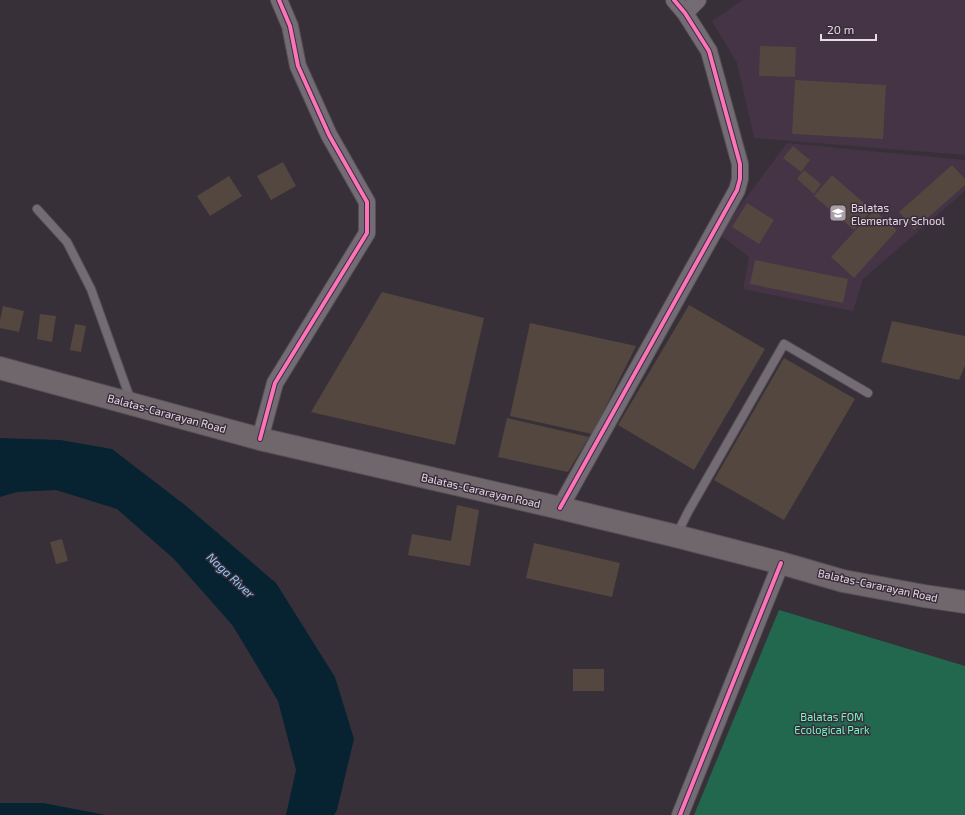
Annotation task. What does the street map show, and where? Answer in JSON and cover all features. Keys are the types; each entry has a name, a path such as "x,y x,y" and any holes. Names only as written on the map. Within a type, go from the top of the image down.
{"main road":[{"name":"Balatas-Cararayan Road","path":"0,368 260,439 676,536 781,563 843,581 965,602"}],"street":[{"path":"260,439 275,383 367,233 367,202 329,136 298,66 290,26 279,0"},
{"path":"560,508 737,190 740,179 740,164 708,51 686,13 674,0"},
{"path":"686,13 698,0"},
{"path":"680,815 781,563"}],"lane":[{"path":"37,209 67,242 91,289 132,404"},
{"path":"676,536 688,512 784,344 868,393"}],"shaded area":[{"path":"743,0 965,0 965,155 754,138 737,63 712,21"},
{"name":"Balatas Elementary School","path":"787,143 965,160 965,191 863,279 853,311 743,289 749,257 719,234"}],"green space":[{"name":"Balatas FOM Ecological Park","path":"779,610 965,666 965,815 694,815"}],"water":[{"name":"Naga River","path":"0,438 60,440 112,449 185,505 276,583 335,677 354,739 337,810 334,815 286,815 296,770 278,701 233,626 174,559 117,509 56,490 17,492 0,497"},
{"path":"0,803 43,803 106,815 0,815"}],"building":[{"path":"760,46 796,47 795,77 759,76"},
{"path":"795,80 886,85 883,139 792,134"},
{"path":"793,146 810,160 801,172 783,158"},
{"path":"283,162 296,186 271,200 257,176"},
{"path":"952,165 965,179 965,185 914,230 899,212"},
{"path":"804,170 821,184 814,194 797,179"},
{"path":"832,175 872,210 854,230 814,196"},
{"path":"229,176 242,196 210,216 197,196"},
{"path":"747,203 774,220 759,244 732,227"},
{"path":"874,210 897,230 854,278 831,257"},
{"path":"755,260 848,279 843,303 750,284"},
{"path":"382,292 484,318 455,445 311,412"},
{"path":"689,305 765,349 694,470 618,425"},
{"path":"3,306 24,311 19,332 0,328"},
{"path":"40,314 56,316 52,342 37,339"},
{"path":"892,321 965,336 965,366 959,380 881,362"},
{"path":"530,323 636,346 592,434 510,416"},
{"path":"75,324 86,326 81,352 70,350"},
{"path":"784,358 855,399 784,520 714,480"},
{"path":"507,418 589,437 568,472 498,457"},
{"path":"457,505 479,510 470,566 408,555 412,534 451,541"},
{"path":"62,539 68,561 56,564 50,542"},
{"path":"534,543 620,563 612,597 526,578"},
{"path":"573,669 604,669 604,691 573,691"}],"cycle path":[{"path":"260,439 275,383 367,233 367,202 329,135 298,66 290,26 279,0"},
{"path":"560,508 737,190 740,179 740,164 709,51 685,13 674,0"},
{"path":"680,815 781,563"}],"place":[{"name":"Balatas Elementary School","path":"838,213"}]}
